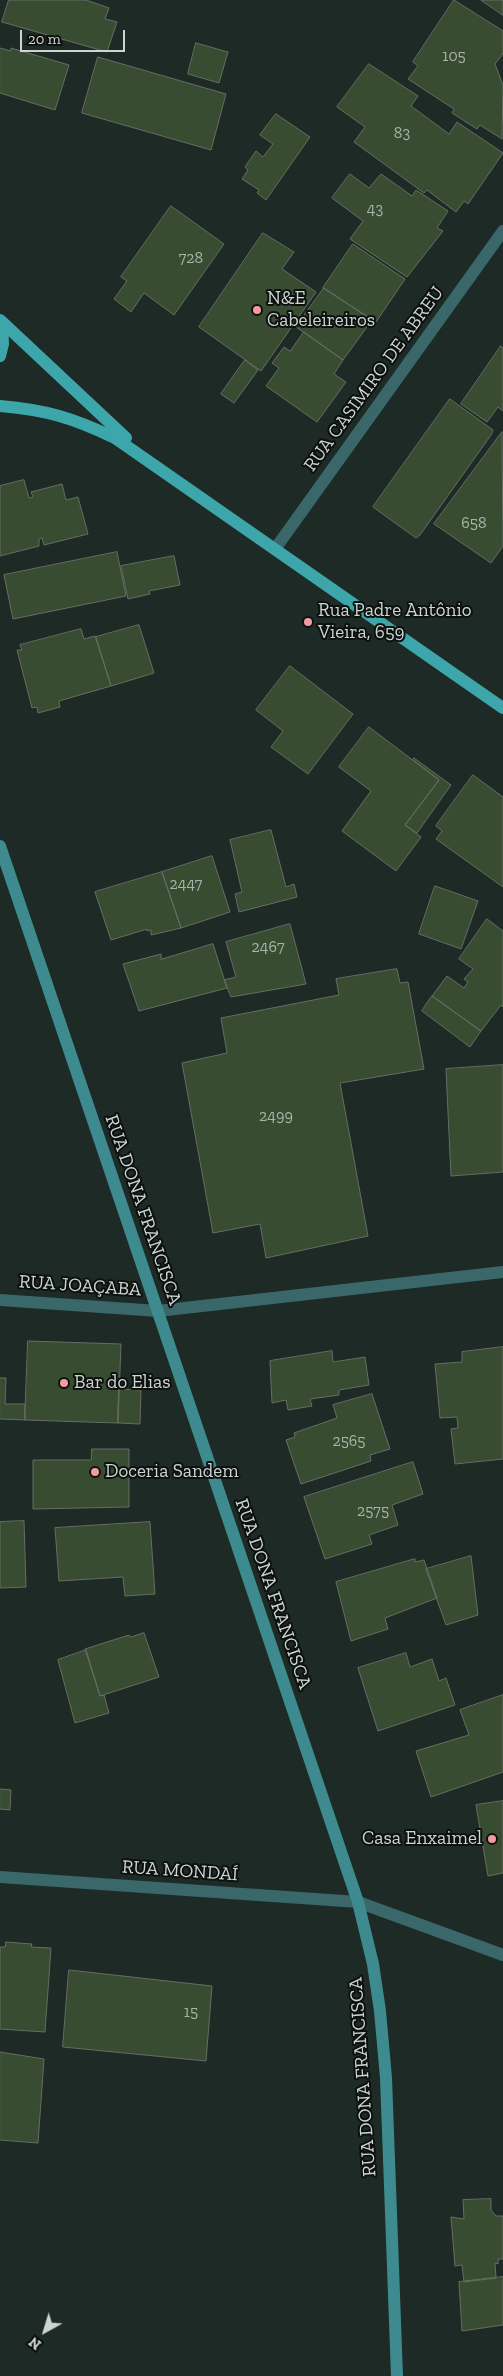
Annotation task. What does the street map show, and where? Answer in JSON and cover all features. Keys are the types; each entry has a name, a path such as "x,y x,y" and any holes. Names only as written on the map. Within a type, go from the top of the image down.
{"main road":[{"path":"1,322 150,461"},
{"path":"0,356 3,344 1,322"},
{"path":"0,406 37,410 78,420 115,438 503,708"},
{"name":"RUA DONA FRANCISCA","path":"0,846 358,1902 372,1964 382,2030 386,2078 397,2376"}],"street":[{"name":"RUA CASIMIRO DE ABREU","path":"275,549 503,231"},
{"name":"RUA JOAÇABA","path":"0,1300 158,1310 503,1272"},
{"name":"RUA MONDAÍ","path":"0,1877 358,1902 503,1955"}],"building":[{"path":"9,0 86,0 109,8 105,19 117,22 107,52 2,22"},
{"path":"454,0 503,31 503,54 495,64 503,85 502,139 480,125 477,129 452,113 454,109 408,79 418,66 413,62"},
{"path":"481,0 503,0 503,15"},
{"path":"196,43 228,52 219,83 188,74"},
{"path":"0,48 11,51 11,48 69,65 55,110 0,93"},
{"path":"98,57 226,94 211,150 82,113"},
{"path":"369,64 418,96 411,106 449,134 457,122 503,153 468,204 464,201 456,212 427,190 424,193 354,142 365,127 337,107"},
{"path":"276,114 310,137 266,200 257,193 259,190 242,179 248,170 245,167 256,151 263,157 273,144 260,135"},
{"path":"350,174 369,188 381,174 412,196 416,190 448,211 437,228 443,231 407,277 350,239 363,221 332,198"},
{"path":"171,206 224,244 174,315 144,293 131,312 114,299 127,281 121,277"},
{"name":"N&E Cabeleireiros","path":"263,233 294,252 282,269 316,292 261,371 199,327"},
{"path":"353,244 405,279 376,322 323,288"},
{"path":"324,288 372,320 343,360 296,327"},
{"path":"304,332 343,360 334,374 346,382 317,422 266,386 279,368 272,363 284,347 290,351"},
{"path":"501,346 503,348 503,411 498,407 487,422 461,404"},
{"path":"245,360 258,370 234,403 221,394"},
{"path":"450,399 493,430 420,535 416,538 373,507"},
{"path":"502,432 503,546 491,563 434,524"},
{"path":"24,480 29,498 33,497 31,492 62,484 66,500 78,497 88,534 44,545 42,538 39,539 39,546 0,556 0,486"},
{"path":"117,552 126,596 13,619 4,575"},
{"path":"174,556 180,585 149,591 150,594 128,599 121,566"},
{"path":"139,625 154,673 111,686 96,637"},
{"path":"81,629 84,639 95,636 111,686 59,701 60,707 38,713 37,707 32,708 17,650 22,650 20,645"},
{"path":"290,666 353,714 308,774 271,747 283,731 256,710"},
{"path":"369,727 439,780 405,825 421,837 396,871 342,831 371,791 339,767"},
{"path":"414,758 451,785 417,833 405,825 439,780 413,760"},
{"path":"473,775 503,797 503,887 436,839 442,831 436,826"},
{"path":"271,830 286,887 294,884 297,897 239,912 235,894 242,892 230,840"},
{"path":"212,856 230,912 181,928 162,872"},
{"path":"162,872 181,928 151,935 151,930 147,931 147,929 111,940 95,892"},
{"path":"435,886 478,901 461,949 419,934"},
{"path":"487,919 503,931 503,1007 501,1005 481,1031 432,996 447,976 464,988 468,982 464,979 473,969 459,959"},
{"path":"290,924 306,984 231,997 224,980 236,977 226,942"},
{"path":"213,944 227,988 139,1011 123,964 161,954 161,959"},
{"path":"397,969 400,983 408,982 424,1069 340,1083 368,1236 266,1258 260,1224 213,1233 182,1063 227,1053 221,1018 339,995 336,979"},
{"path":"432,996 481,1031 470,1047 422,1011"},
{"path":"503,1065 503,1172 451,1176 446,1069"},
{"path":"28,1341 121,1344 118,1423 25,1420"},
{"path":"503,1347 503,1459 455,1464 451,1429 458,1428 457,1417 440,1418 435,1364 462,1362 462,1352"},
{"path":"332,1351 333,1362 365,1357 369,1385 339,1390 339,1395 310,1399 312,1406 288,1410 286,1400 272,1403 270,1361"},
{"path":"0,1378 6,1378 5,1404 25,1404 25,1420 0,1419"},
{"path":"119,1389 141,1390 140,1424 118,1423"},
{"path":"372,1394 390,1449 370,1455 371,1461 301,1484 286,1440 295,1437 294,1433 337,1418 333,1405"},
{"path":"92,1449 129,1449 129,1507 33,1509 33,1460 91,1460"},
{"path":"413,1462 423,1494 392,1505 398,1525 369,1535 372,1544 325,1559 304,1497"},
{"path":"24,1521 26,1587 0,1588 0,1522"},
{"path":"150,1522 155,1594 125,1596 123,1577 59,1581 55,1528"},
{"path":"471,1556 478,1615 446,1625 426,1569"},
{"path":"415,1559 415,1562 424,1560 437,1598 385,1618 388,1629 351,1641 336,1582"},
{"path":"144,1633 159,1677 100,1696 85,1649 129,1635 130,1637"},
{"path":"86,1650 100,1696 104,1695 109,1713 75,1723 58,1660"},
{"path":"406,1653 410,1667 432,1659 439,1681 446,1678 455,1705 378,1731 358,1668"},
{"path":"503,1695 503,1772 431,1797 416,1751 469,1735 460,1710"},
{"path":"0,1789 11,1790 10,1810 0,1809"},
{"name":"Casa Enxaimel","path":"503,1801 503,1873 488,1876 476,1805"},
{"path":"6,1942 32,1944 31,1947 51,1948 45,2032 0,2029 0,1947 5,1947"},
{"path":"69,1970 212,1986 206,2061 63,2047"},
{"path":"0,2052 44,2059 38,2143 0,2140"},
{"path":"491,2199 491,2210 496,2216 503,2216 503,2259 498,2259 498,2264 495,2263 496,2278 464,2282 462,2265 455,2266 451,2217 464,2219 463,2200"},
{"path":"503,2277 503,2325 462,2331 459,2282"}],"place":[{"name":"N&E Cabeleireiros","path":"257,310"},
{"name":"Rua Padre Antônio Vieira, 659","path":"308,622"},
{"name":"Bar do Elias","path":"64,1383"},
{"name":"Doceria Sandem","path":"95,1472"},
{"name":"Casa Enxaimel","path":"492,1839"}]}
